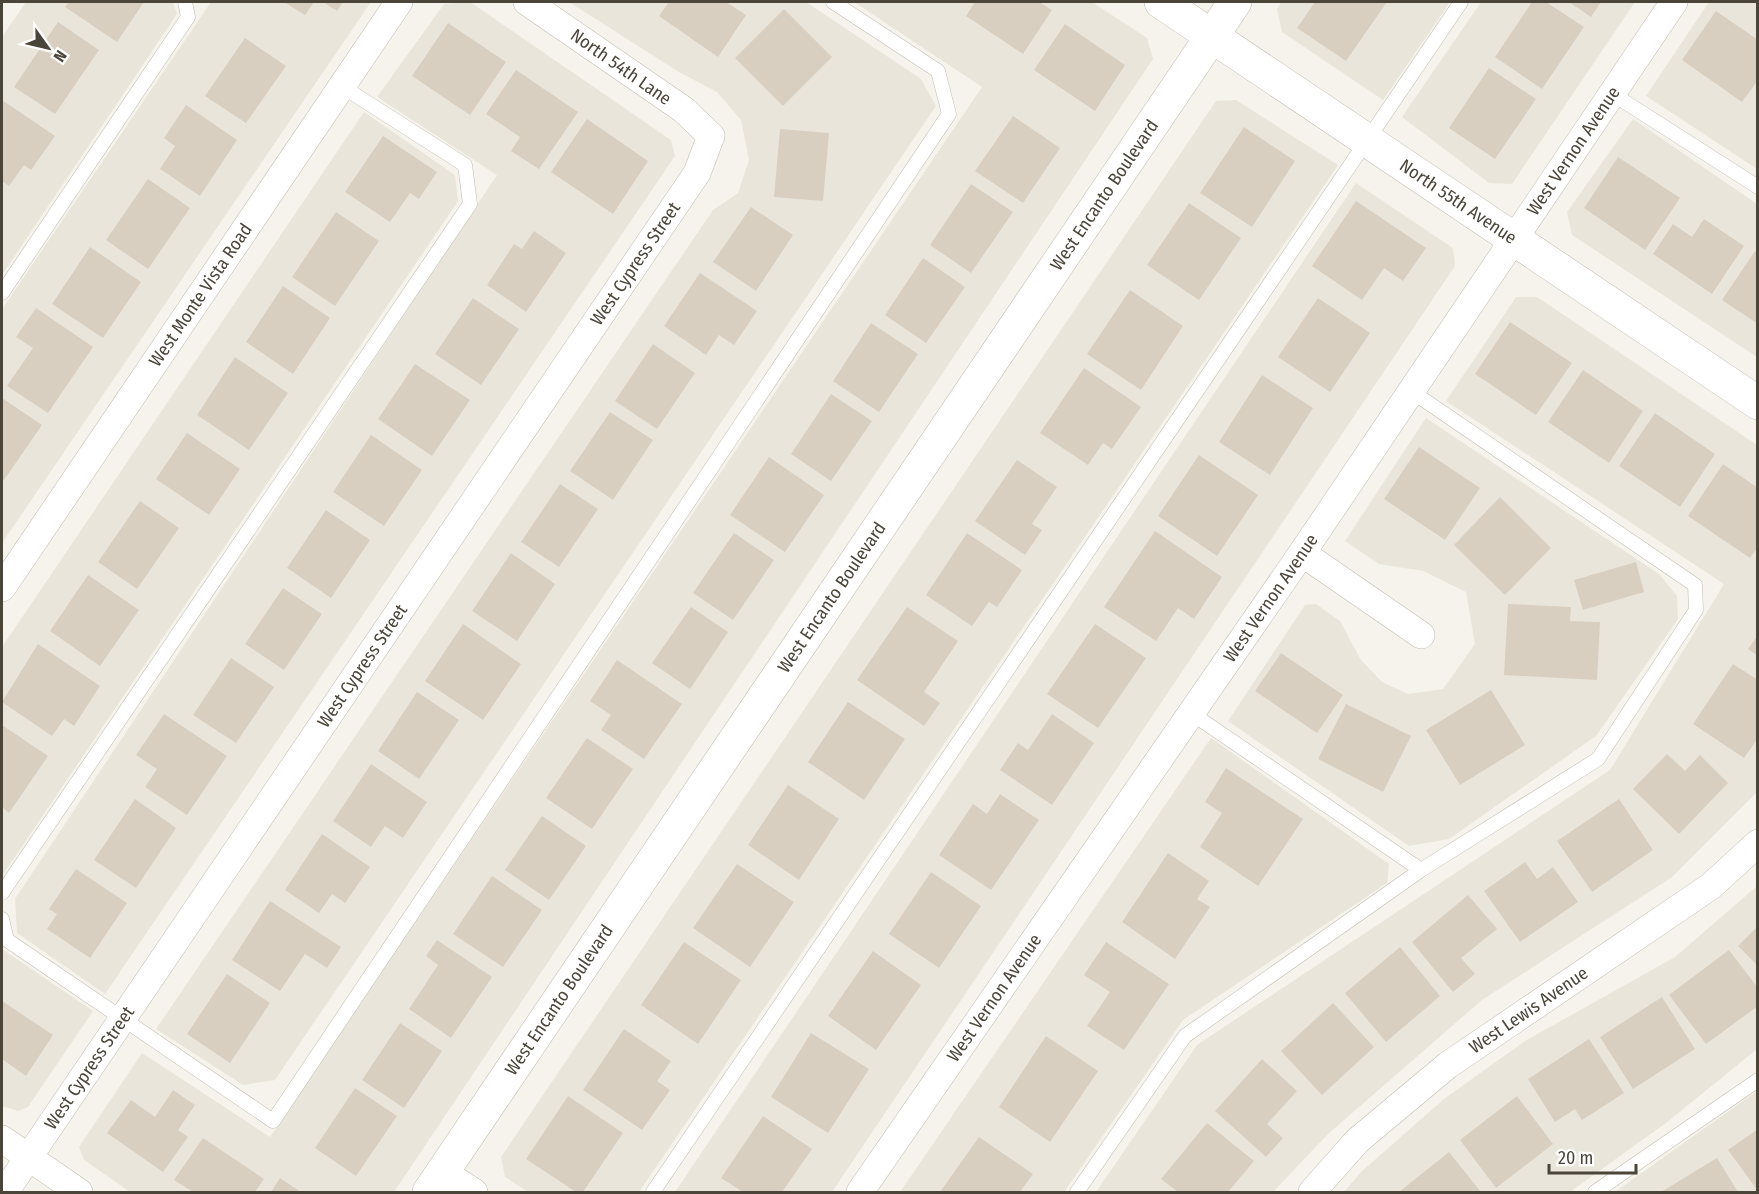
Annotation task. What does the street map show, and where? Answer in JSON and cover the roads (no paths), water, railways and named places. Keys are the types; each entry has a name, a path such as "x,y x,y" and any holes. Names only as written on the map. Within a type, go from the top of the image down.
{"street":[{"name":"West Monte Vista Road","path":"2,588 399,2"},
{"name":"North 54th Lane","path":"527,2 684,110 711,136"},
{"name":"North 55th Avenue","path":"1161,2 1758,403"},
{"name":"West Encanto Boulevard","path":"436,1182 1235,2"},
{"name":"West Vernon Avenue","path":"860,1192 1302,552 1674,2"},
{"name":"West Cypress Street","path":"5,1192 697,173 711,136"},
{"path":"1302,552 1421,634"},
{"name":"West Lewis Avenue","path":"1312,1192 1357,1141 1448,1065 1711,886 1758,843"},
{"path":"2,1139 79,1192"},
{"path":"436,1182 474,1192"}],"lane":[{"path":"2,293 188,17 185,2"},
{"path":"2,919 7,940 273,1121 950,114 938,71 833,2"},
{"path":"653,1192 1461,2"},
{"path":"2,893 470,204 465,165 343,87"},
{"path":"1611,93 1758,187"},
{"path":"1077,1192 1185,1036 1421,870 1598,759 1696,610 1695,585 1411,391"},
{"path":"1191,713 1421,870"},
{"path":"1595,1192 1758,1080"}]}
